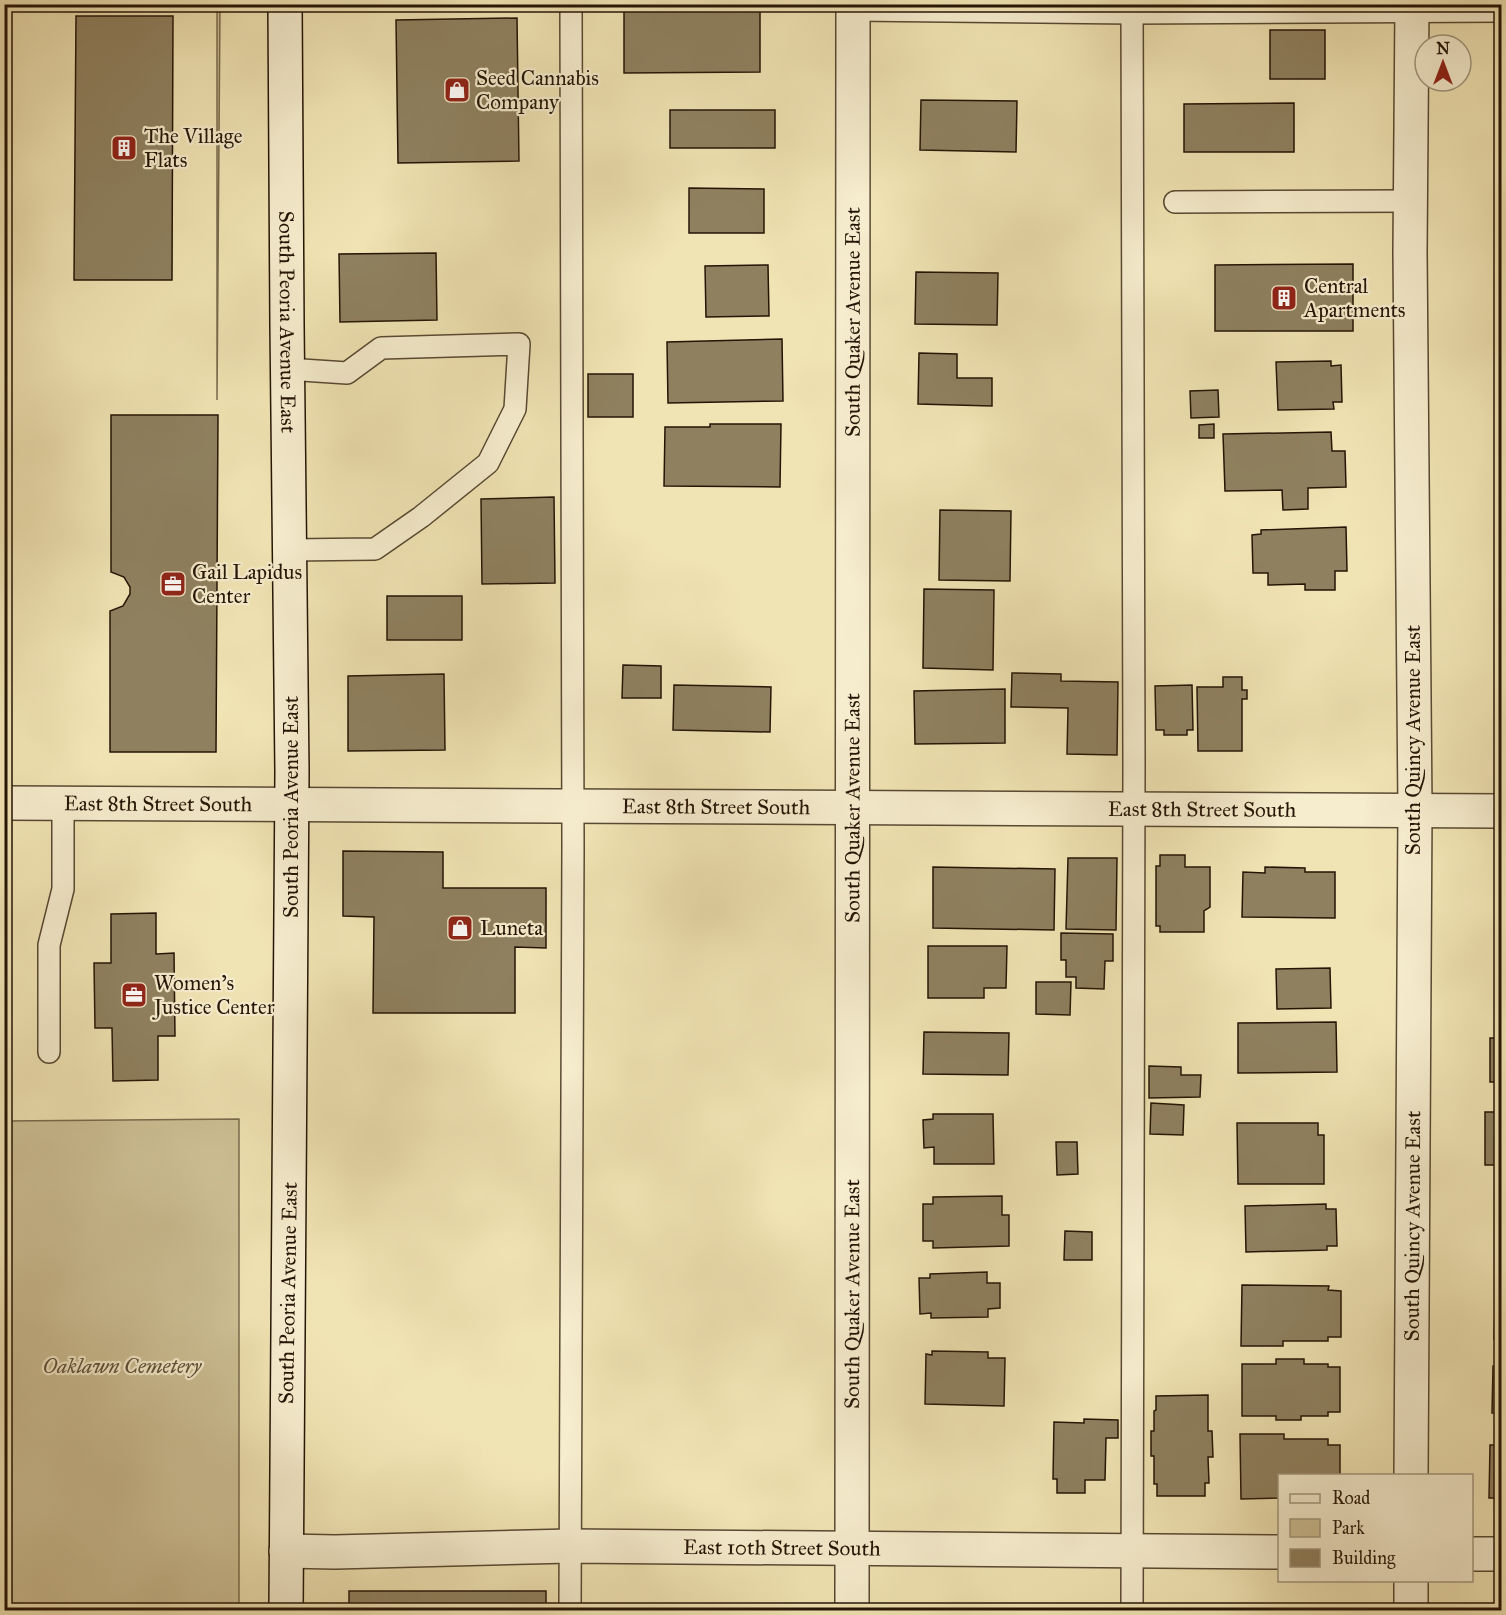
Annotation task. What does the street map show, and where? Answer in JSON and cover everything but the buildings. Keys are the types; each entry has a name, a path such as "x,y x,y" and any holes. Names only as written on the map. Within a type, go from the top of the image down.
{"street":[{"name":"South Peoria Avenue East","path":"285,4 292,805 286,1611"},
{"name":"South Quaker Avenue East","path":"852,1611 853,7"},
{"name":"South Quincy Avenue East","path":"1411,1474 1414,810 1410,201 1412,7"},
{"name":"East 8th Street South","path":"4,803 1502,811"},
{"name":"East 10th Street South","path":"286,1551 335,1552 570,1546 1278,1552"},
{"path":"1473,1554 1502,1554"},
{"path":"1411,1582 1411,1611"}],"lane":[{"path":"570,1611 573,806 571,4"},
{"path":"853,7 1132,9 1412,7 1502,11"},
{"path":"1132,9 1134,809 1132,1611"},
{"path":"1175,202 1410,201"},
{"path":"287,369 347,373 381,348 519,344 515,409 488,463 421,518 375,549 290,550"},
{"path":"49,1052 49,945 63,889 63,803"}],"green space":[{"path":"217,5 220,5 217,400"},
{"name":"Oaklawn Cemetery","path":"239,1119 239,1610 5,1610 5,1121"}],"place":[{"name":"Seed Cannabis Company","path":"457,90"},
{"name":"The Village Flats","path":"124,148"},
{"name":"Central Apartments","path":"1284,298"},
{"name":"Gail Lapidus Center","path":"173,584"},
{"name":"Luneta","path":"460,928"},
{"name":"Women's Justice Center","path":"134,995"}]}
